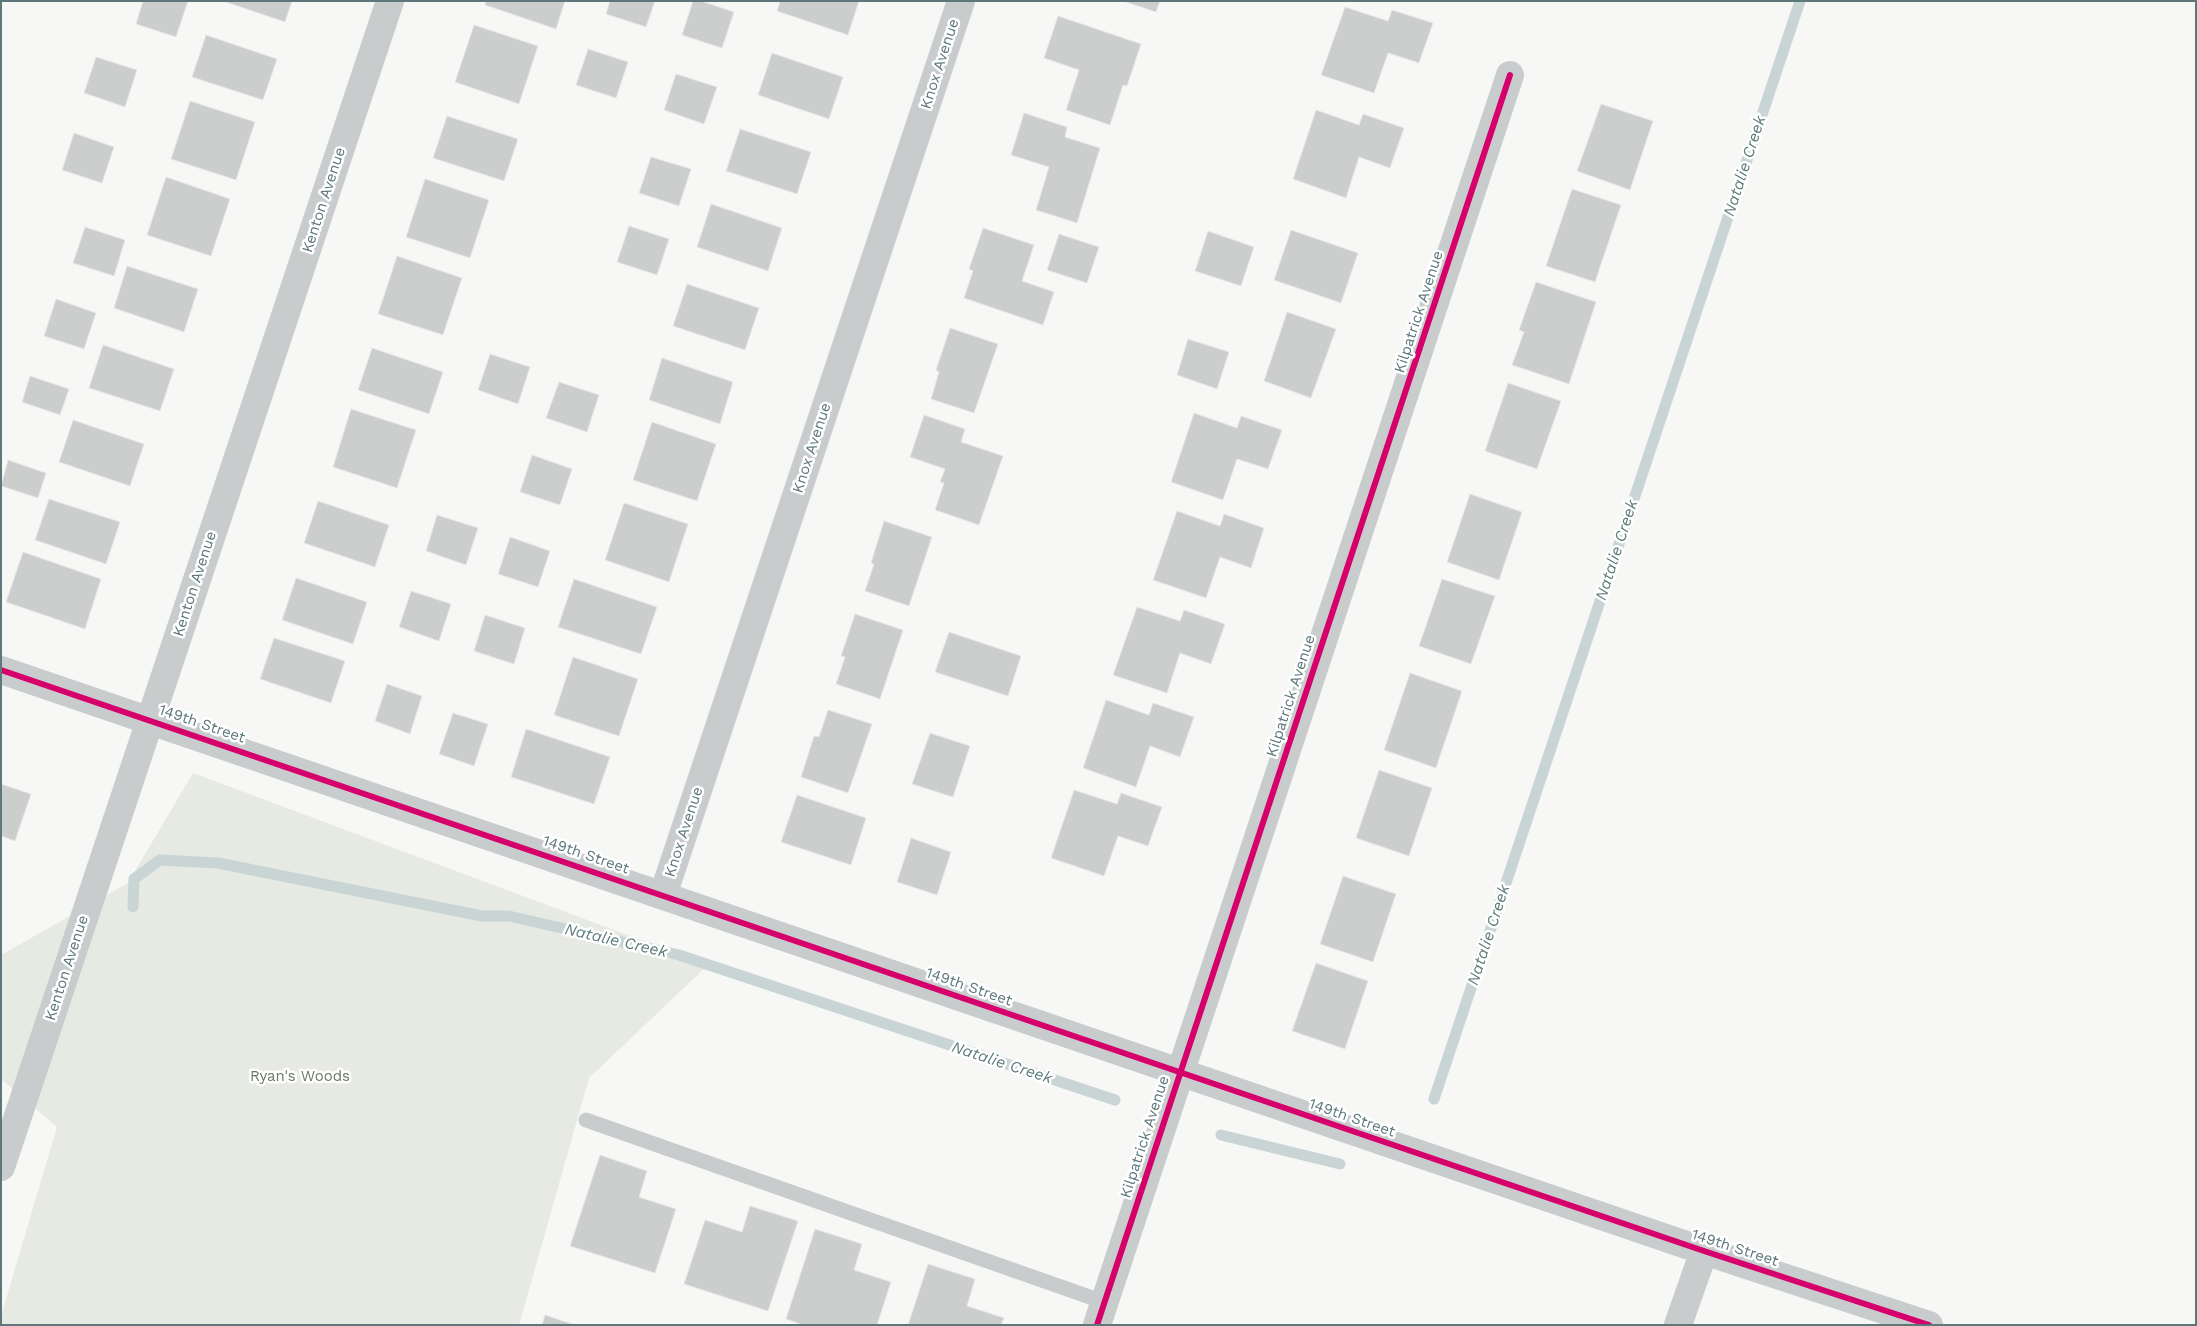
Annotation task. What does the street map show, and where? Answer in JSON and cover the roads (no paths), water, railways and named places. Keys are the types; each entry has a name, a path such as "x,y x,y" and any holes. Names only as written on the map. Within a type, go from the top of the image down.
{"street":[{"name":"Kenton Avenue","path":"1,1167 390,1"},
{"name":"Knox Avenue","path":"663,895 961,1"},
{"name":"Kilpatrick Avenue","path":"1100,1313 1510,75"},
{"name":"149th Street","path":"1,670 150,719 1704,1251 1929,1325"},
{"path":"1678,1325 1704,1251"}],"lane":[{"path":"586,1120 1100,1313"}],"waterway":[{"name":"Natalie Creek","path":"1434,1099 1800,1"},
{"name":"Natalie Creek","path":"133,907 134,879 160,860 218,863 482,916 509,916 679,955 1115,1100"},
{"name":"Natalie Creek","path":"1221,1135 1340,1164"}],"park label":[{"name":"Ryan's Woods","path":"300,1077"}]}
